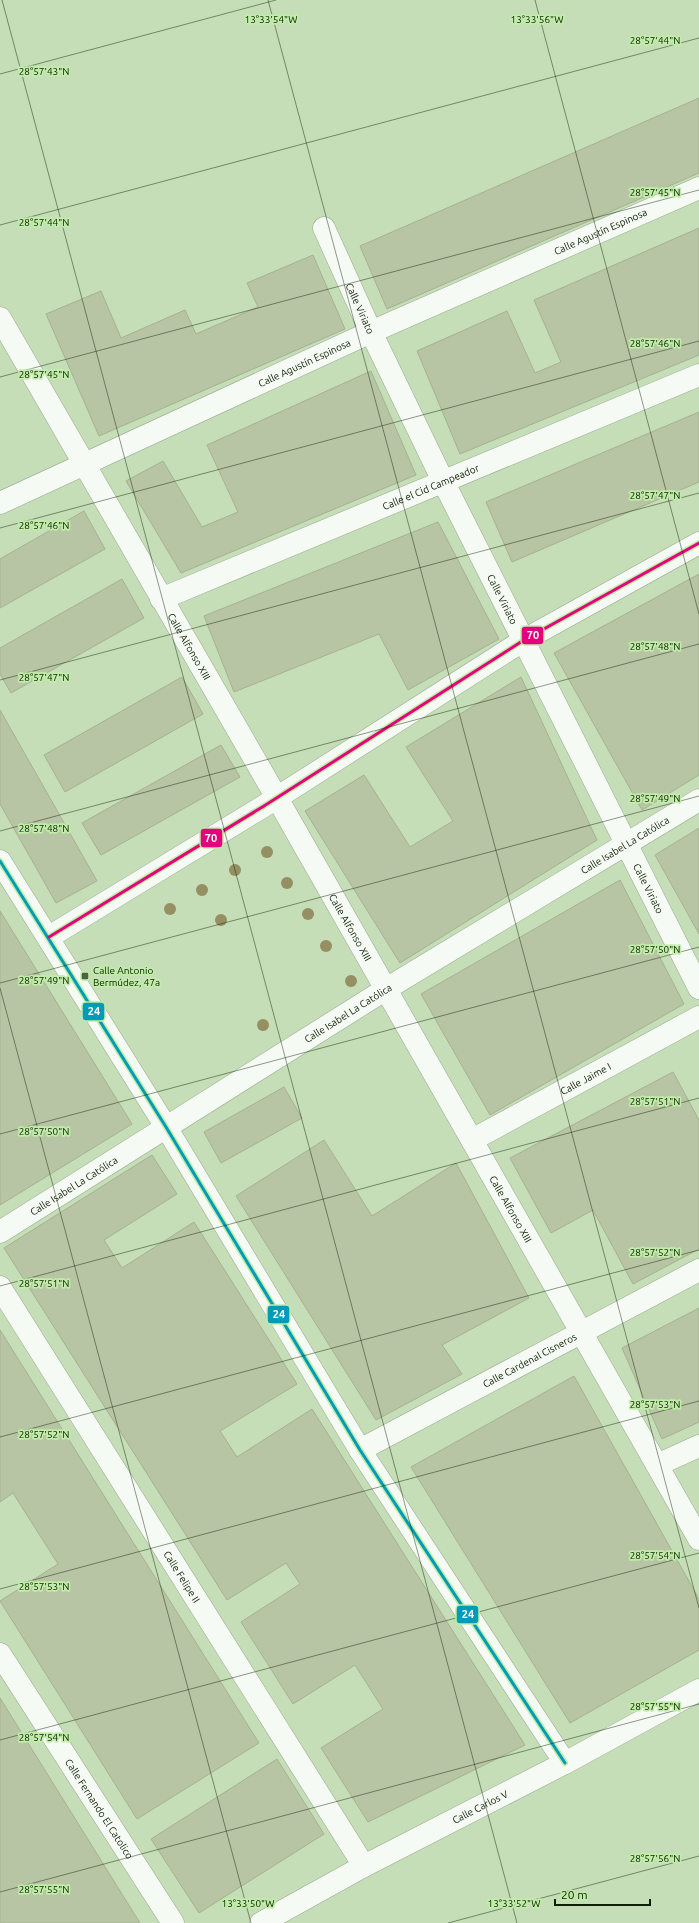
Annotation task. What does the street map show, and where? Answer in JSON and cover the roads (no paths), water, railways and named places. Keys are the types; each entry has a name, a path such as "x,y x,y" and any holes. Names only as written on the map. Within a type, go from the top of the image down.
{"street":[{"name":"Calle Agustín Espinosa","path":"0,503 371,332 699,188"},
{"name":"Calle Viriato","path":"324,228 371,332 443,481 699,988"},
{"name":"Calle Alfonso XIII","path":"0,318 277,798 699,1539"},
{"name":"Calle el Cid Campeador","path":"162,599 699,375"},
{"path":"49,937 277,798 524,640 699,543"},
{"name":"Calle Isabel La Católica","path":"0,1232 386,989 699,800"},
{"path":"0,861 49,937 166,1127 360,1450 564,1763"},
{"name":"Calle Jaime I","path":"472,1140 699,1017"},
{"name":"Calle Cardenal Cisneros","path":"360,1450 699,1270"},
{"name":"Calle Felipe II","path":"0,1287 364,1866"},
{"path":"657,1465 699,1446"},
{"name":"Calle Fernando El Catolico","path":"0,1654 173,1923"},
{"name":"Calle Carlos V","path":"261,1923 364,1866 564,1763 699,1690"}],"place":[{"name":"Calle Antonio Bermúdez, 47a","path":"85,976"}]}
